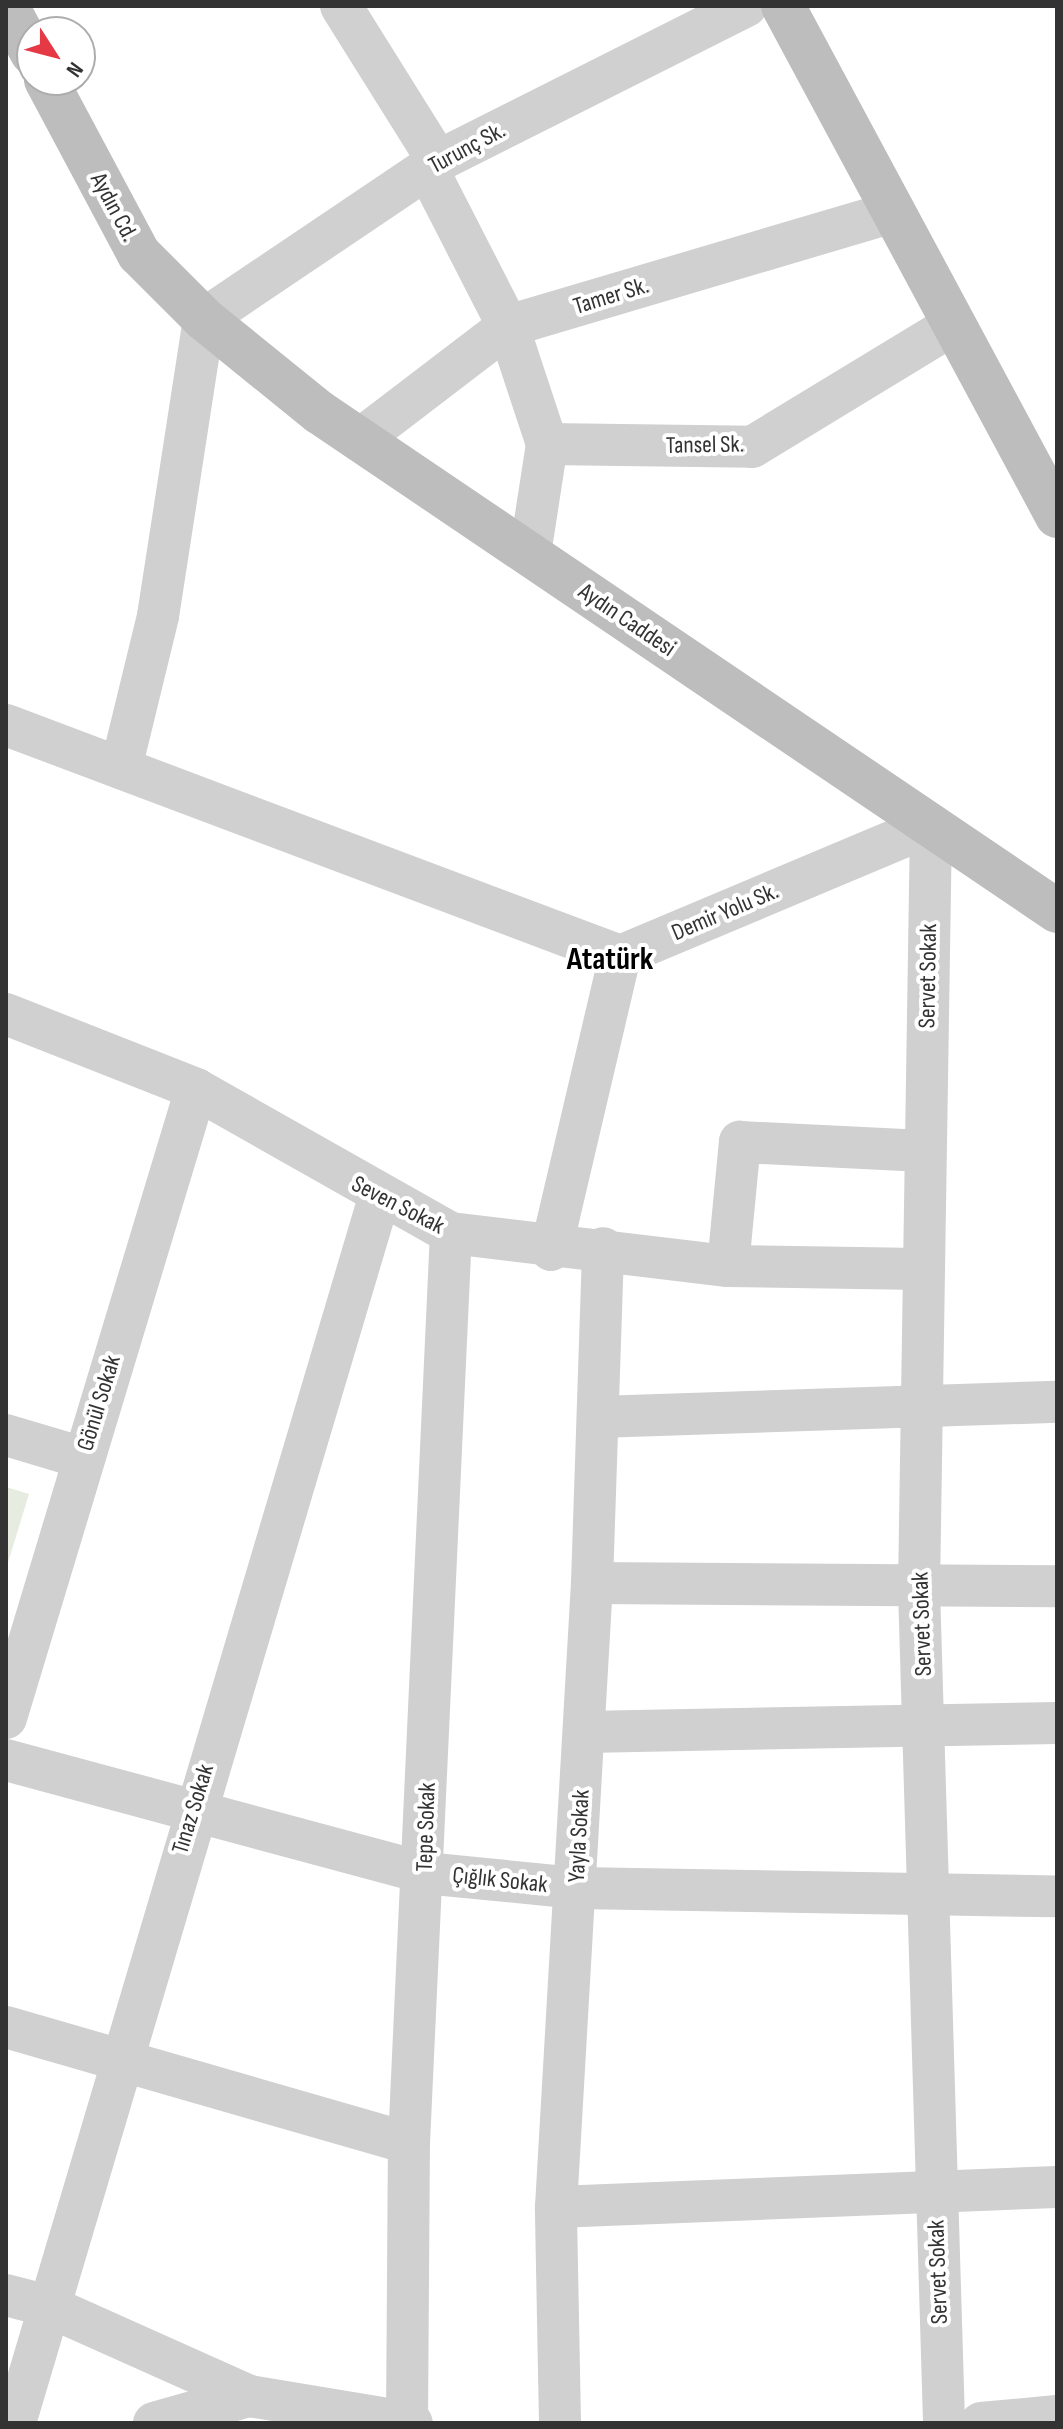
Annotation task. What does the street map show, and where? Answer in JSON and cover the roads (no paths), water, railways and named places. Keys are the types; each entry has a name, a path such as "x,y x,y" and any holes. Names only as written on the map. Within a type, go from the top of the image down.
{"main road":[{"path":"783,6 1057,516"},
{"name":"Aydın Cd.","path":"55,96 139,254 204,319"},
{"name":"Aydın Caddesi","path":"204,319 359,440 1057,911"}],"street":[{"path":"341,6 433,164 508,326 547,444 530,554"},
{"name":"Turunç Sk.","path":"204,319 433,164 746,6"},
{"name":"Tamer Sk.","path":"359,440 508,326 894,212"},
{"path":"121,768 158,616 204,319"},
{"name":"Tansel Sk.","path":"547,444 752,447 954,324"},
{"path":"6,725 620,956 551,1250"},
{"name":"Demir Yolu Sk.","path":"620,956 931,825"},
{"name":"Servet Sokak","path":"931,825 921,1269 925,1411 919,1589 932,1899 936,2190 944,2423"},
{"name":"Seven Sokak","path":"6,1014 196,1089 379,1198 451,1233 551,1250 603,1248 728,1266 921,1269"},
{"name":"Gönül Sokak","path":"6,1718 196,1089"},
{"path":"728,1266 740,1142 924,1151"},
{"name":"Tınaz Sokak","path":"15,2423 118,2059 379,1198"},
{"name":"Tepe Sokak","path":"409,2422 409,2143 424,1873 451,1233"},
{"name":"Yayla Sokak","path":"560,2423 556,2207 585,1732 603,1248"},
{"path":"598,1417 925,1411 1057,1402"},
{"path":"6,1435 83,1458"},
{"path":"592,1583 919,1589 1057,1586"},
{"path":"585,1732 1057,1723"},
{"name":"Çığlık Sokak","path":"6,1760 424,1873 577,1888 932,1899 1057,1896"},
{"path":"6,2027 409,2143"},
{"path":"556,2207 1057,2187"},
{"path":"6,2295 48,2306 249,2396 409,2422"},
{"path":"147,2423 167,2359"},
{"path":"154,2423 249,2396"},
{"path":"981,2423 1057,2416"}],"district":[{"name":"Atatürk","path":"610,960"}]}
